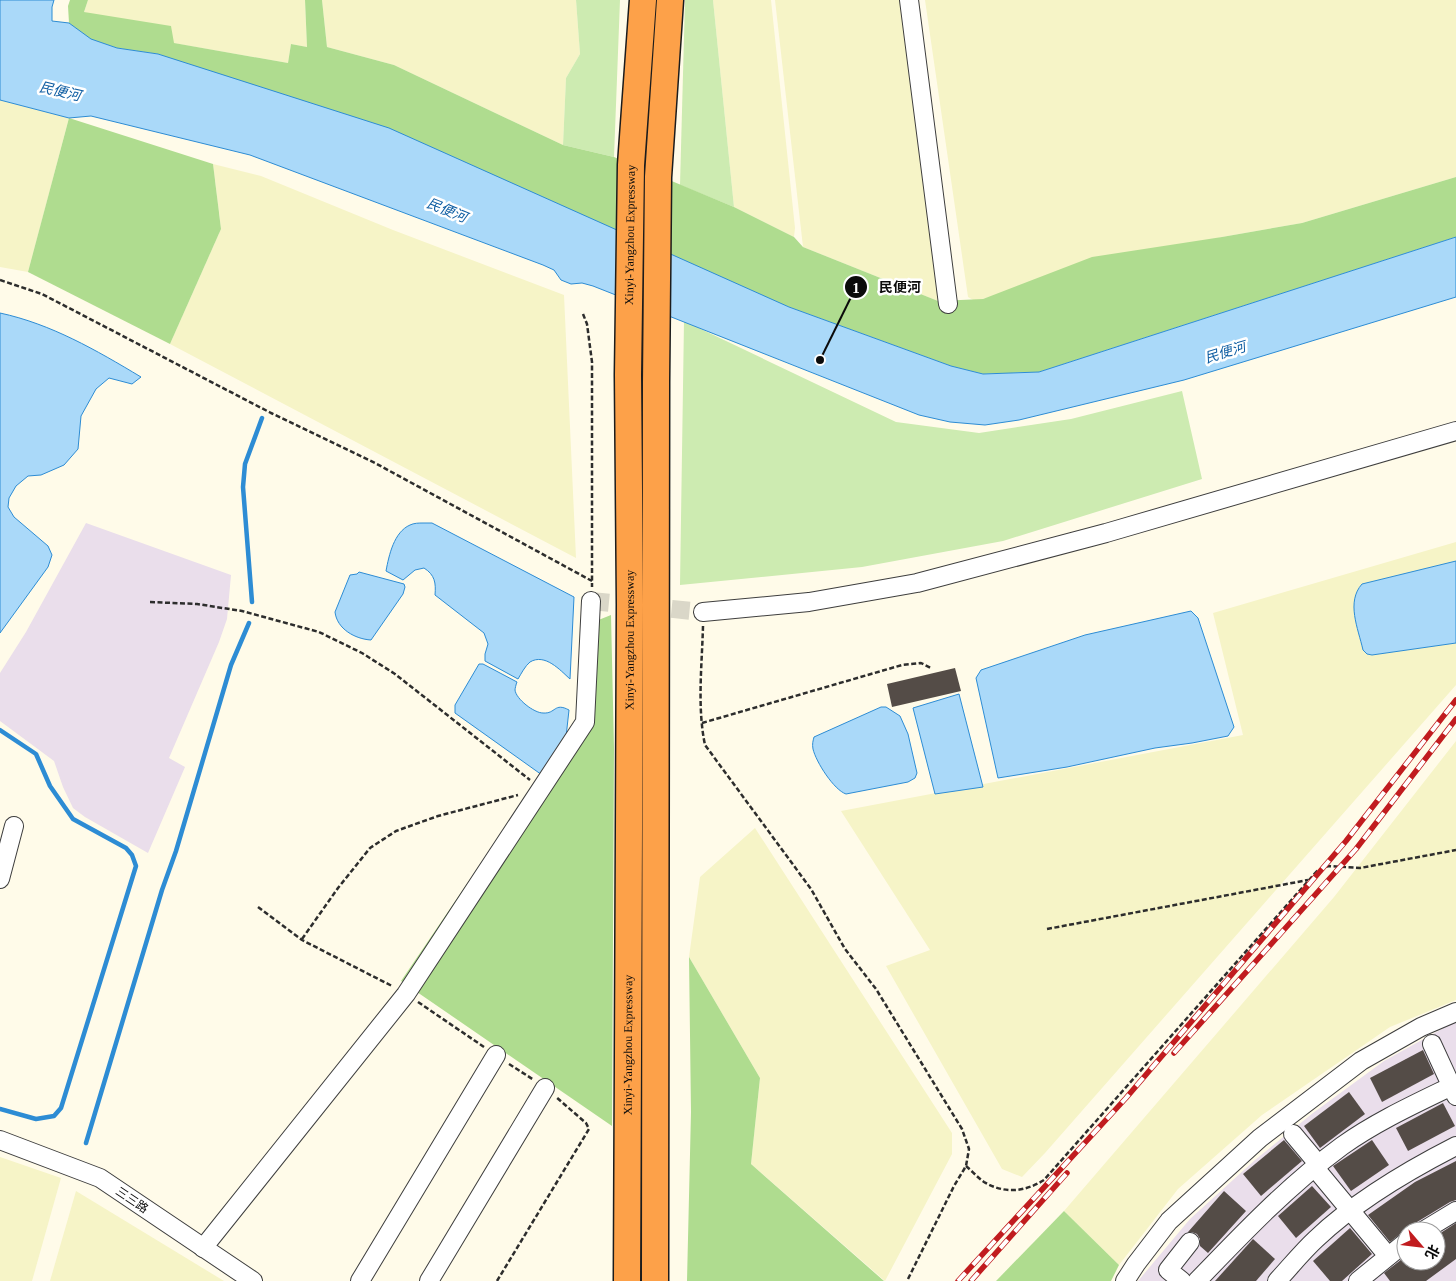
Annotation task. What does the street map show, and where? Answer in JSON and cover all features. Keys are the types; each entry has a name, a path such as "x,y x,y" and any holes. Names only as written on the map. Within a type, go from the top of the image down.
{"highway":[{"name":"Xinyi-Yangzhou Expressway","path":"627,1281 630,614 628,375 631,165 642,0"},
{"name":"Xinyi-Yangzhou Expressway","path":"655,1281 658,177 670,0"}],"street":[{"path":"909,0 948,304"},
{"path":"703,612 809,602 917,583 1106,533 1456,431"},
{"path":"203,1248 406,994 585,722 591,602"},
{"path":"0,879 14,826"},
{"path":"1125,1281 1169,1221 1260,1138 1361,1061 1421,1027 1456,1012"},
{"path":"1197,1281 1250,1226 1317,1166 1343,1146 1394,1114 1455,1089 1432,1044"},
{"path":"360,1281 496,1055"},
{"path":"429,1281 545,1088"},
{"path":"1294,1134 1388,1256"},
{"name":"三三路","path":"0,1140 100,1178 253,1281"},
{"path":"1277,1281 1316,1239 1351,1210 1428,1160 1456,1146"},
{"path":"1440,1221 1456,1211"},
{"path":"1182,1281 1168,1270 1190,1242"},
{"path":"1365,1278 1396,1250"}],"path":[{"path":"0,280 42,294 271,413 375,463 592,581"},
{"path":"582,314 587,324 592,362 591,602"},
{"path":"150,602 197,604 242,611 319,632 362,653 395,674 541,788"},
{"path":"703,612 702,723 705,745 811,889 845,949 876,989 962,1129 969,1149 966,1166 954,1186 907,1281"},
{"path":"702,723 902,665 921,663 932,668"},
{"path":"302,940 338,888 370,848 396,831 438,816 541,788"},
{"path":"966,1166 984,1182 1002,1189 1018,1190 1032,1187 1044,1180 1317,872 1328,866 1360,868 1456,850"},
{"path":"1047,929 1309,880"},
{"path":"258,907 302,940 406,994 545,1088 586,1123 589,1129 497,1281"}],"shaded area":[{"path":"88,0 305,0 307,47 291,44 288,63 173,43 84,12"},
{"path":"322,0 576,0 580,54 566,78 563,145 394,65 327,47"},
{"path":"713,0 771,0 795,228 794,237 734,207"},
{"path":"775,0 901,0 938,301 803,247"},
{"path":"925,0 1456,0 1456,177 1302,223 1222,237 975,301 968,297"},
{"path":"0,100 69,118 28,272 0,267"},
{"path":"213,164 261,176 393,230 564,295 576,558 170,344 221,229"},
{"path":"86,523 231,575 227,619 169,758 185,767 148,853 85,817 73,808 54,761 0,721 0,673 26,632"},
{"path":"1456,542 1456,685 1045,1153 1022,1177 1002,1169 886,966 930,950 841,811 1243,735 1213,613"},
{"path":"1456,741 1456,1000 1390,1027 1262,1115 1178,1189 1119,1265 1064,1211 1334,897"},
{"path":"755,828 952,1133 952,1154 885,1281 751,1164 760,1078 689,957 700,877"},
{"path":"1456,1021 1456,1281 1138,1281 1190,1219 1255,1160 1313,1113 1384,1061"},
{"path":"0,1157 61,1178 32,1281 0,1281"},
{"path":"76,1191 224,1281 50,1281"}],"green space":[{"path":"70,0 88,0 84,12 171,26 174,43 288,63 291,44 307,47 305,0 322,0 327,47 394,65 563,145 614,157 734,207 794,237 803,247 938,301 983,299 1092,257 1302,223 1456,177 1456,237 1039,372 983,374 951,366 789,307 158,54 117,48 90,39 69,23 68,6"},
{"path":"576,0 620,0 614,157 563,145 566,78 580,54"},
{"path":"685,0 713,0 734,207 680,185"},
{"path":"69,118 213,164 221,229 170,344 28,272"},
{"path":"684,321 896,422 979,433 1071,419 1182,391 1202,479 1003,541 862,567 680,585"},
{"path":"611,615 614,748 612,1126 401,981 532,788 592,727 596,621"},
{"path":"689,957 760,1078 751,1164 884,1281 687,1281 691,1112"},
{"path":"1064,1211 1119,1265 1111,1281 996,1281"}],"water":[{"path":"0,0 54,0 52,21 69,23 91,39 117,48 158,54 389,128 789,307 951,366 983,374 1039,372 1456,237 1456,297 1184,380 1019,420 985,425 950,422 919,415 593,286 582,283 571,284 561,280 554,270 543,265 250,155 91,116 69,118 0,100"},
{"path":"0,313 37,324 73,339 141,377 132,384 109,378 96,389 81,416 78,449 64,465 41,475 28,476 16,486 9,498 8,507 14,517 48,546 52,555 48,567 0,633"},
{"path":"415,523 432,523 574,597 570,679 547,661 536,660 530,662 518,679 485,661 488,644 484,633 435,595 434,580 428,571 424,568 415,570 403,580 386,571 396,538 404,528"},
{"path":"1456,561 1456,643 1372,655 1367,654 1363,650 1356,624 1354,607 1357,591 1362,584"},
{"path":"359,572 404,584 405,587 403,594 371,640 359,638 348,632 336,618 335,612 350,575"},
{"path":"1191,611 1198,618 1234,727 1228,736 1155,748 1067,767 998,778 976,678 981,670 1085,635"},
{"path":"479,664 483,664 517,682 516,694 535,711 547,713 560,707 569,710 566,737 542,775 455,713 455,705"},
{"path":"959,694 983,787 935,794 913,708"},
{"path":"881,707 886,707 900,716 908,734 917,773 915,778 908,782 846,794 836,787 822,768 813,749 814,737"}],"building":[{"path":"955,668 961,691 892,707 887,684"},
{"path":"1423,1050 1434,1074 1382,1102 1370,1078"},
{"path":"1349,1092 1365,1114 1320,1148 1304,1126"},
{"path":"1443,1103 1455,1126 1408,1151 1396,1128"},
{"path":"1284,1140 1302,1161 1261,1196 1243,1174"},
{"path":"1372,1140 1389,1165 1351,1191 1333,1166"},
{"path":"1456,1161 1456,1200 1419,1221 1396,1221 1396,1237 1390,1242 1368,1215 1415,1182"},
{"path":"1312,1186 1331,1207 1296,1238 1278,1216"},
{"path":"1224,1191 1246,1211 1208,1253 1200,1246 1200,1239 1197,1234 1188,1232"},
{"path":"1456,1223 1456,1259 1446,1266 1446,1230"},
{"path":"1350,1228 1372,1254 1342,1281 1330,1281 1313,1261"},
{"path":"1253,1239 1275,1259 1256,1281 1215,1281"},
{"path":"1396,1264 1396,1271 1440,1271 1426,1281 1390,1281 1384,1273"}],"waterway":[{"path":"252,602 243,487 245,464 262,418"},
{"path":"86,1143 231,665 249,623"},
{"path":"0,730 36,754 50,786 73,819 126,848 132,855 136,866 61,1108 54,1116 36,1119 0,1109"}],"tunnel":[{"path":"591,601 703,612"}],"railway":[{"path":"958,1281 1126,1098 1346,841 1456,700"},
{"path":"1174,1053 1356,849 1456,719"},
{"path":"971,1281 1067,1173"}],"place":[{"name":"民便河","path":"820,360"}]}
